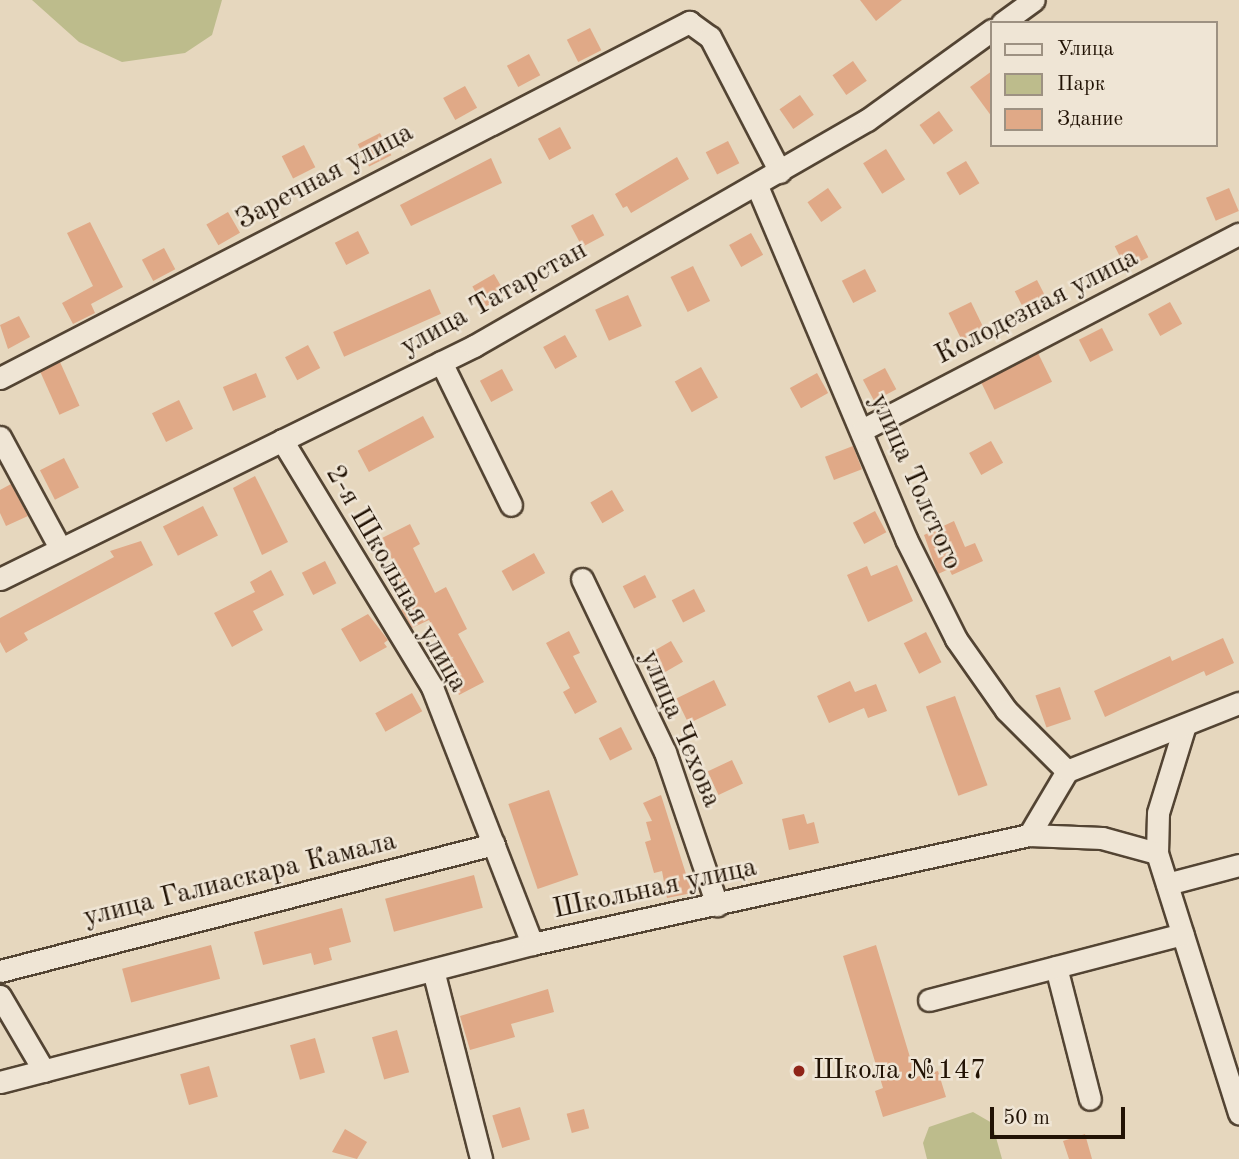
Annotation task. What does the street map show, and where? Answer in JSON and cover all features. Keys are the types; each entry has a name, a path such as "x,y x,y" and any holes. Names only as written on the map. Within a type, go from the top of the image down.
{"street":[{"path":"1005,21 1034,0"},
{"name":"Заречная улица","path":"0,378 688,22 710,37 780,172"},
{"name":"улица Татарстан","path":"0,579 441,362 757,186 867,120 990,31"},
{"name":"улица Толстого","path":"757,186 906,539 956,639 1006,710 1067,771"},
{"name":"Колодезная улица","path":"862,430 1239,234"},
{"path":"441,362 510,505"},
{"path":"0,437 60,548"},
{"name":"2-я Школьная улица","path":"282,440 432,687 532,944"},
{"name":"улица Чехова","path":"582,579 665,752 717,905"},
{"path":"1029,835 1067,771 1239,703"},
{"path":"1185,725 1158,813 1157,853 1239,1112"},
{"name":"Школьная улица","path":"0,1082 532,944 1029,835 1102,838 1157,853"},
{"name":"улица Галиаскара Камала","path":"0,971 494,844"},
{"path":"1167,884 1239,865"},
{"path":"929,1000 1183,934"},
{"path":"1056,967 1090,1099"},
{"path":"433,970 481,1159"},
{"path":"0,996 44,1071"}],"green space":[{"path":"32,0 222,0 212,35 185,53 122,62 79,42"},
{"path":"973,1112 992,1123 1002,1159 927,1159 923,1143 929,1127"}],"building":[{"path":"860,0 902,0 876,21"},
{"path":"590,28 601,50 578,62 567,40"},
{"path":"529,54 540,75 518,87 507,66"},
{"path":"853,61 867,81 846,95 833,75"},
{"path":"990,72 990,114 970,87"},
{"path":"465,86 477,108 455,120 443,98"},
{"path":"800,95 814,115 793,129 780,109"},
{"path":"939,111 953,130 934,145 920,125"},
{"path":"560,127 571,148 549,160 538,139"},
{"path":"380,133 391,155 369,167 358,144"},
{"path":"728,141 739,163 717,175 706,152"},
{"path":"304,145 315,167 293,179 282,156"},
{"path":"886,149 905,180 882,194 863,163"},
{"path":"677,157 689,179 631,213 627,206 623,208 615,194"},
{"path":"491,158 502,183 411,226 400,205"},
{"path":"966,161 979,183 960,195 946,173"},
{"path":"828,188 842,208 821,222 808,202"},
{"path":"1229,188 1239,211 1216,221 1206,198"},
{"path":"228,212 240,233 218,245 206,224"},
{"path":"593,214 604,235 582,247 571,226"},
{"path":"90,222 123,287 91,304 95,313 73,324 62,303 93,286 67,233"},
{"path":"358,231 369,253 346,265 335,243"},
{"path":"751,233 763,255 741,267 729,245"},
{"path":"1137,235 1148,257 1126,269 1115,246"},
{"path":"164,248 175,269 153,281 142,260"},
{"path":"693,266 710,301 688,312 671,277"},
{"path":"865,269 876,291 853,303 842,281"},
{"path":"494,274 506,295 484,307 472,286"},
{"path":"1037,280 1048,302 1026,314 1015,291"},
{"path":"430,289 441,314 344,357 333,332"},
{"path":"628,295 642,326 609,341 595,310"},
{"path":"971,302 984,329 962,340 949,313"},
{"path":"1170,302 1182,324 1160,336 1148,314"},
{"path":"19,316 30,337 8,349 0,325"},
{"path":"1102,328 1113,350 1090,362 1079,340"},
{"path":"565,335 577,357 555,369 543,347"},
{"path":"308,345 320,368 297,380 285,357"},
{"path":"1038,353 1052,382 995,410 980,381"},
{"path":"60,362 80,406 59,415 40,371"},
{"path":"701,367 718,398 692,412 675,382"},
{"path":"885,368 896,389 874,401 863,380"},
{"path":"502,369 513,390 491,402 480,381"},
{"path":"256,373 266,397 233,411 223,387"},
{"path":"817,373 828,393 801,408 790,388"},
{"path":"179,400 193,429 166,442 152,413"},
{"path":"423,416 434,437 369,472 358,451"},
{"path":"991,441 1003,463 981,475 969,453"},
{"path":"853,446 862,469 834,480 825,457"},
{"path":"64,458 79,487 55,500 40,470"},
{"path":"255,476 288,542 262,555 233,488"},
{"path":"11,484 28,516 6,526 0,513 0,490"},
{"path":"612,490 624,511 602,523 590,502"},
{"path":"203,506 218,535 178,556 163,526"},
{"path":"875,511 886,532 864,544 853,523"},
{"path":"954,521 965,547 975,543 983,561 952,575 949,569 938,574 924,535"},
{"path":"410,524 420,544 413,548 435,593 446,587 467,629 458,634 484,682 459,695 442,661 449,658 429,620 412,628 401,610 407,607 394,582 401,578 382,538"},
{"path":"141,541 153,565 24,633 28,640 6,653 0,642 0,618 114,557 110,551"},
{"path":"534,553 545,573 513,591 502,571"},
{"path":"325,561 336,583 313,595 302,573"},
{"path":"897,565 913,601 868,622 847,575 867,566 871,576"},
{"path":"271,570 284,595 253,611 263,630 232,647 214,613 255,592 250,582"},
{"path":"645,575 656,597 634,609 623,586"},
{"path":"694,589 705,611 683,623 672,600"},
{"path":"368,614 388,640 384,643 387,647 360,662 341,629"},
{"path":"569,631 580,653 573,656 597,702 575,714 563,692 570,688 546,643"},
{"path":"926,632 941,662 919,674 904,643"},
{"path":"1223,638 1234,663 1206,676 1204,671 1105,717 1094,691 1170,656 1172,661"},
{"path":"671,641 683,662 661,674 649,654"},
{"path":"714,680 726,705 689,724 676,698"},
{"path":"850,681 855,692 876,684 887,711 868,718 864,708 829,723 817,696"},
{"path":"1060,687 1071,719 1046,728 1035,695"},
{"path":"412,693 422,711 385,732 375,713"},
{"path":"955,696 987,785 958,796 926,707"},
{"path":"621,727 632,749 610,761 599,738"},
{"path":"732,760 743,784 719,795 708,771"},
{"path":"549,790 578,875 538,889 508,804"},
{"path":"661,795 692,893 667,898 662,871 654,873 645,842 651,840 646,822 652,821 643,803"},
{"path":"804,814 807,824 814,822 819,843 789,850 782,819"},
{"path":"474,875 483,908 394,932 385,899"},
{"path":"342,908 351,942 329,948 332,960 314,965 311,953 263,965 254,932"},
{"path":"211,945 220,979 131,1003 122,969"},
{"path":"876,945 916,1077 938,1071 946,1097 883,1117 875,1091 883,1088 843,956"},
{"path":"548,989 554,1012 511,1024 515,1037 470,1050 460,1016"},
{"path":"397,1030 409,1072 384,1079 372,1037"},
{"path":"315,1038 325,1073 300,1080 290,1045"},
{"path":"209,1066 218,1097 189,1105 180,1074"},
{"path":"520,1107 530,1140 502,1148 492,1115"},
{"path":"584,1109 589,1128 572,1133 567,1114"},
{"path":"345,1129 367,1142 357,1159 332,1152"},
{"path":"1085,1134 1092,1159 1069,1159 1063,1141"}],"place":[{"name":"Школа №147","path":"799,1071"}]}
